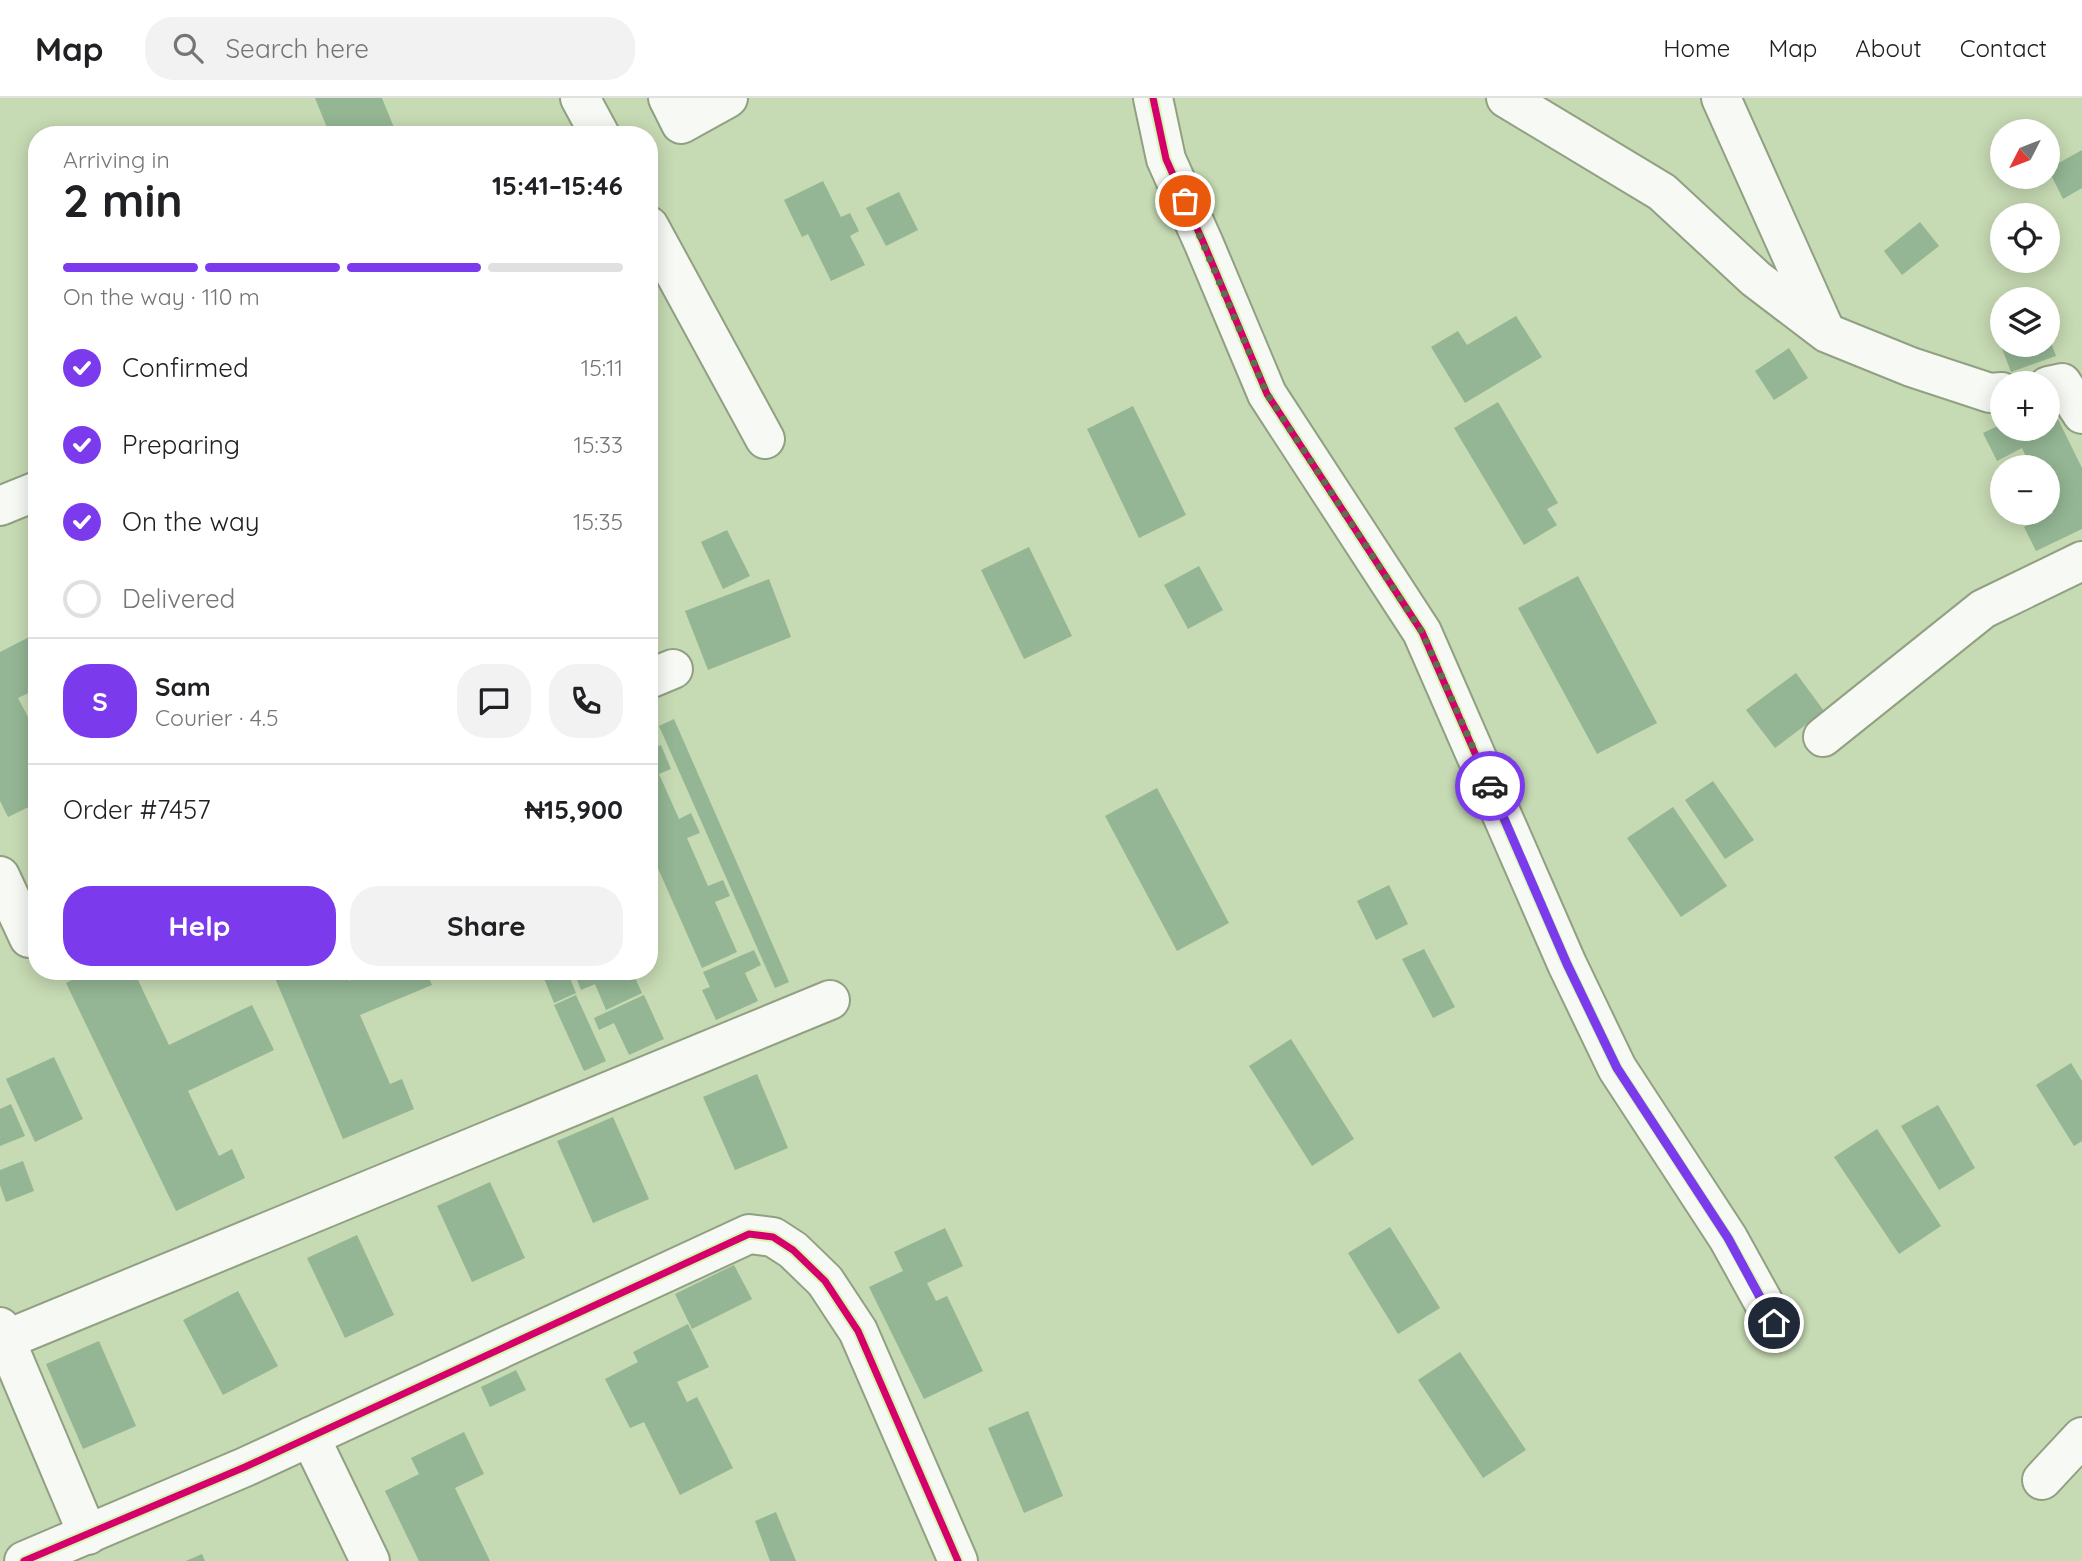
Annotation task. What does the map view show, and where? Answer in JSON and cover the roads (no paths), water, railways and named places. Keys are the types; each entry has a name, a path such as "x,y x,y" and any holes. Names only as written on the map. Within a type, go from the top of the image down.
{"street":[{"path":"580,98 595,126"},
{"path":"668,98 681,124 727,98"},
{"path":"1153,98 1166,159 1267,394 1422,632 1567,964 1617,1068 1728,1238 1774,1323"},
{"path":"1506,98 1662,192 1756,279 1826,333 1911,367 1990,393"},
{"path":"1721,98 1826,333"},
{"path":"658,243 765,439"},
{"path":"2060,383 2082,414"},
{"path":"1823,737 1983,609 2082,561"},
{"path":"0,876 22,941"},
{"path":"88,1535 2,1333 830,1000"},
{"path":"24,1561 310,1437 749,1234 773,1237 793,1250 825,1281 858,1331 958,1561"},
{"path":"310,1437 370,1561"},
{"path":"2042,1480 2082,1437"}]}
